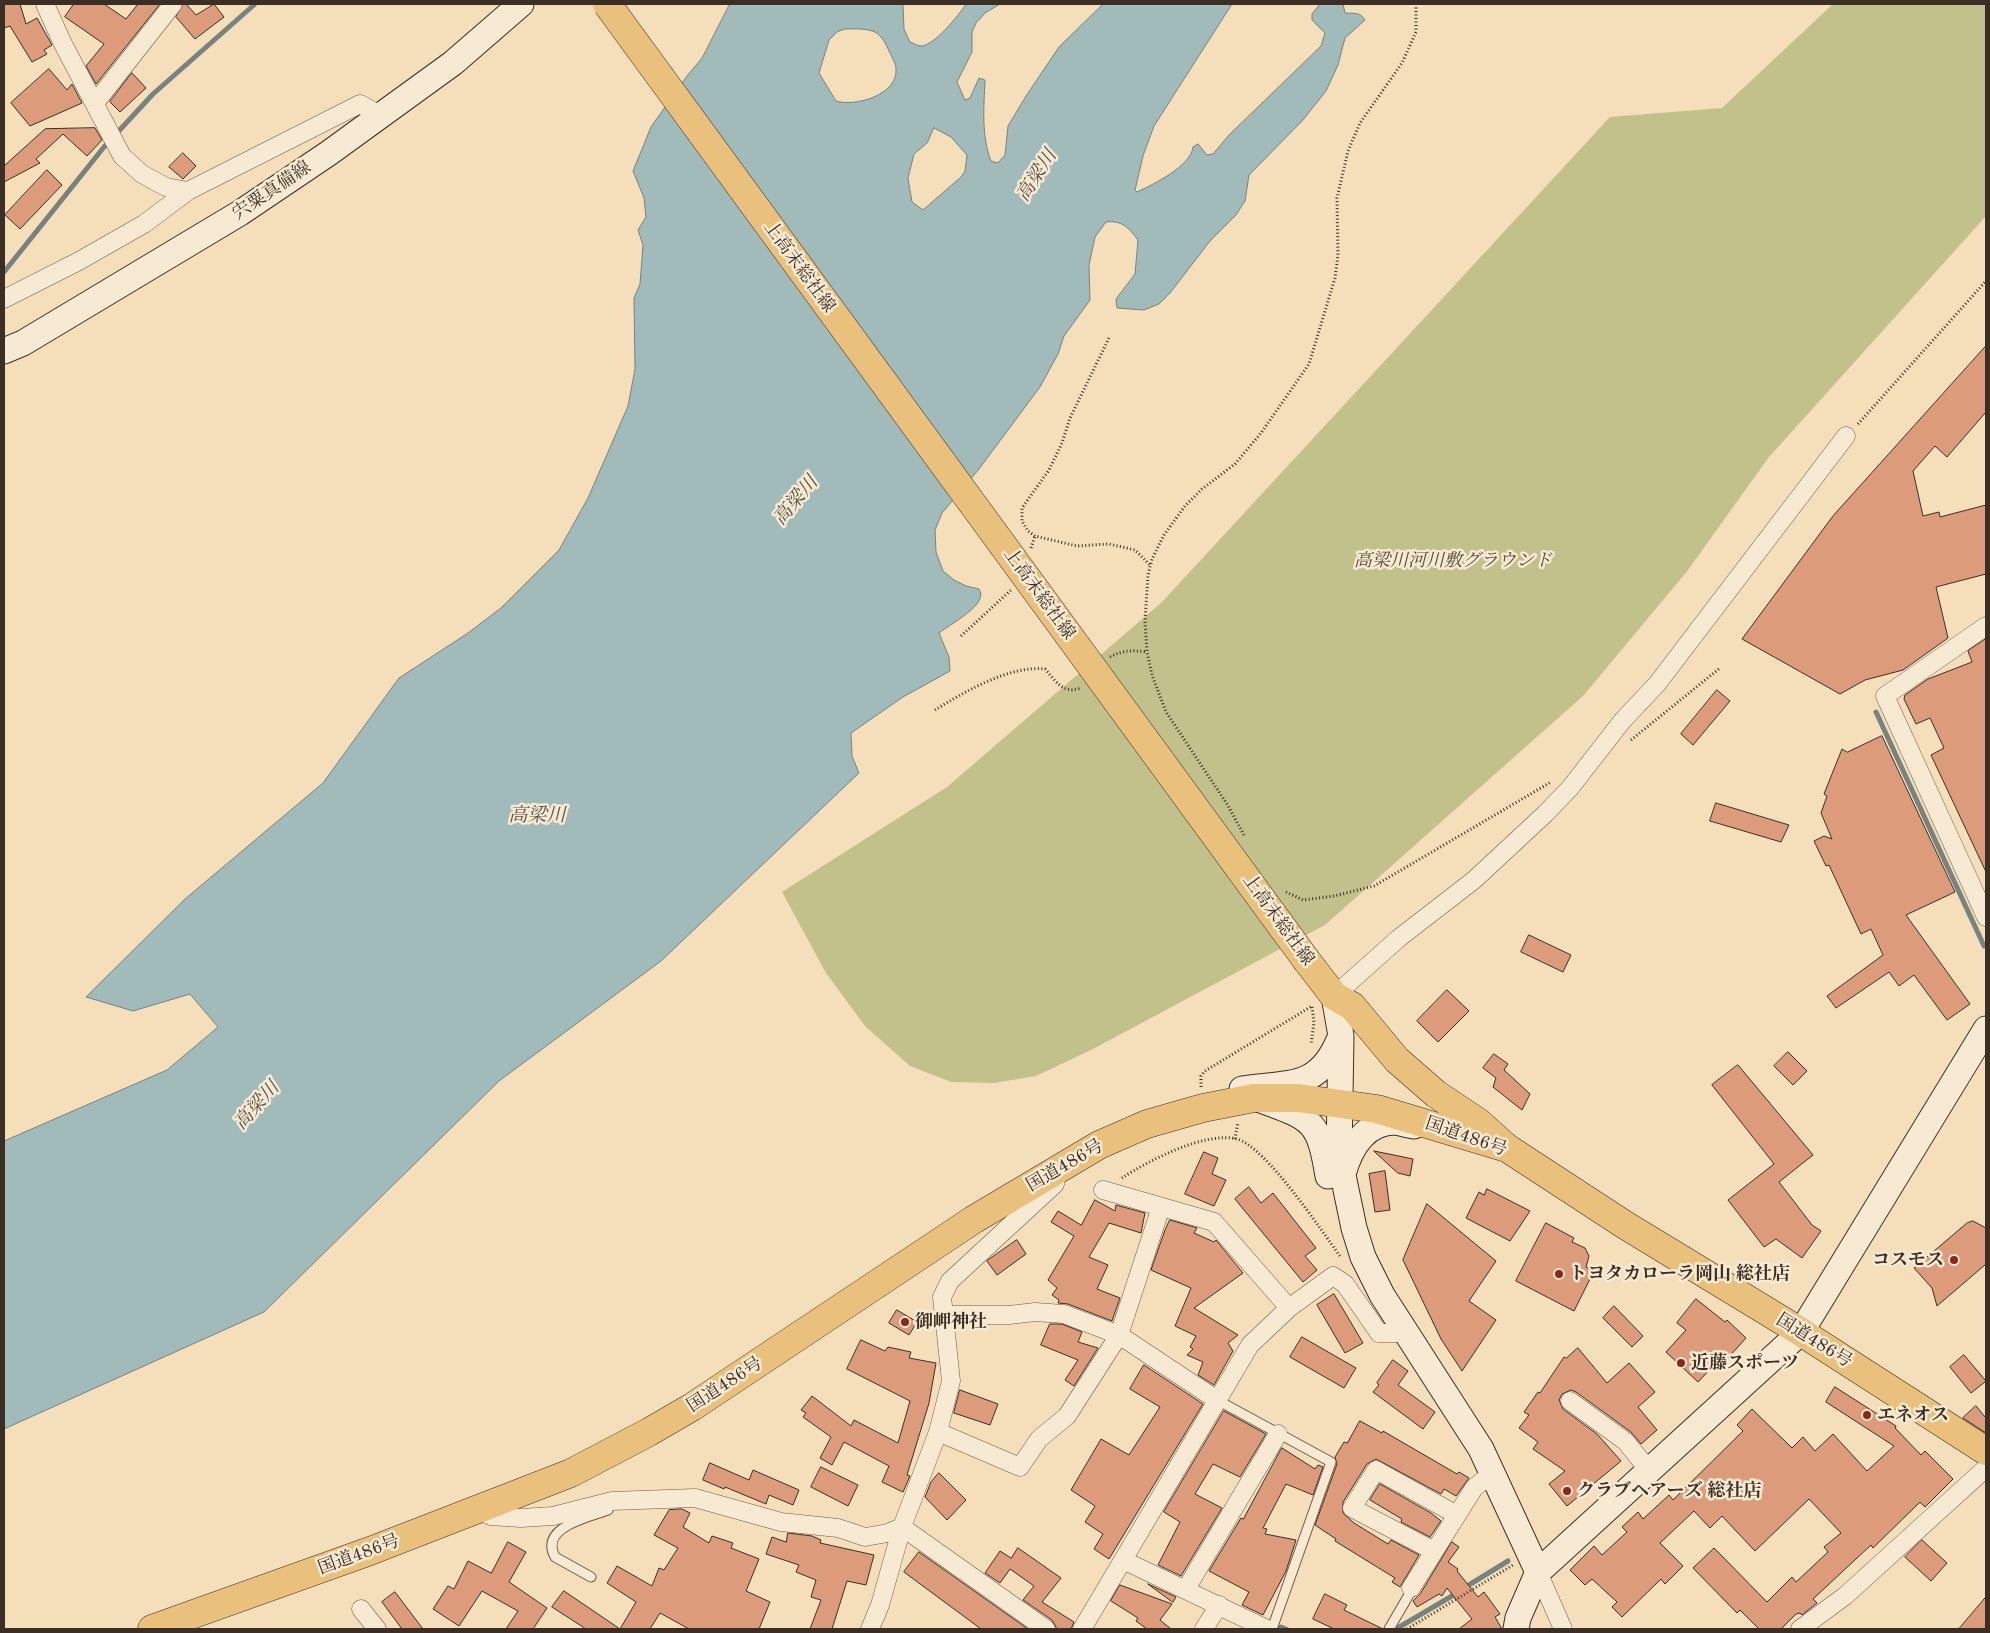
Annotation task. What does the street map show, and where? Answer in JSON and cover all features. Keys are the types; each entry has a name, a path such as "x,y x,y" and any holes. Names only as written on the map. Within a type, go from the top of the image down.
{"main road":[{"name":"上高末総社線","path":"607,4 1334,996 1352,1006 1391,1054 1416,1077 1436,1094 1478,1122 1507,1148"},
{"name":"国道486号","path":"152,1629 478,1510 572,1473 650,1432 692,1407 973,1220 1057,1169 1125,1133 1208,1107 1254,1098 1298,1098 1340,1102 1377,1109 1439,1126 1507,1148 1625,1225 1801,1332 1986,1451"}],"street":[{"path":"45,4 62,42 122,156 142,174 166,187 188,191"},
{"path":"95,104 173,4"},
{"name":"宍粟真備線","path":"4,351 40,333 240,213 329,153 452,63 521,4"},
{"path":"4,299 79,261 144,224 188,191 360,104 380,115"},
{"path":"1563,1629 1527,1568 1492,1473 1481,1449 1407,1334 1372,1275 1354,1228 1342,1175 1339,1142 1341,1036 1334,996 1399,938 1474,880 1570,788 1623,720 1657,684 1846,436"},
{"path":"1986,626 1885,696 1986,917"},
{"path":"1516,1629 1527,1568 1648,1469 1801,1332 1986,1029"},
{"path":"1208,1107 1224,1094 1233,1090 1310,1078 1322,1070 1332,1058 1341,1036"},
{"path":"1254,1098 1298,1114 1311,1122 1323,1148 1332,1200 1339,1216 1354,1228"},
{"path":"1342,1175 1349,1154 1366,1131 1376,1126 1396,1122 1422,1127 1439,1126"},
{"path":"870,1629 880,1605 902,1527 938,1432 951,1381 942,1297 950,1281 1055,1184 1057,1169"},
{"path":"1103,1190 1214,1222 1289,1308"},
{"path":"938,1432 1020,1467 1039,1439 1067,1416 1119,1335 1161,1207"},
{"path":"1082,1629 1250,1345 1289,1308 1333,1276 1345,1284 1379,1333 1407,1334"},
{"path":"944,1315 1009,1316 1035,1312 1064,1314 1119,1335 1218,1400"},
{"path":"1570,1401 1625,1441 1648,1469"},
{"path":"1186,1589 1278,1434"},
{"path":"1800,1629 1845,1596 1986,1468"},
{"path":"1434,1551 1352,1508 1376,1470 1457,1515"},
{"path":"1411,1588 1474,1488 1492,1473"},
{"path":"478,1510 491,1516 521,1518 553,1516 612,1501 628,1499 695,1498 781,1522 838,1528 865,1537 888,1534 902,1527"},
{"path":"902,1527 1046,1629"},
{"path":"1123,1560 1270,1627"},
{"path":"1204,1629 1220,1605"},
{"path":"361,1609 377,1629"}],"lane":[{"path":"1218,1400 1331,1462 1270,1627"},
{"path":"591,1577 555,1557 552,1546 553,1535 566,1526 613,1508 628,1499"},
{"path":"1389,1629 1410,1594 1411,1588"}],"path":[{"path":"1250,843 1228,804 1166,712 1152,675 1147,652 1145,621 1150,566 1164,535 1185,506 1202,489 1234,464 1261,434 1309,364 1335,278 1338,254 1337,198 1348,151 1360,123 1402,63 1416,32 1416,4"},
{"path":"1846,436 1986,281"},
{"path":"1109,338 1070,418 1062,443 1049,470 1022,508 1022,521 1028,531 1035,536 1077,546 1109,544 1136,550 1150,566"},
{"path":"1029,553 1035,536"},
{"path":"961,636 1014,587"},
{"path":"1107,659 1118,652 1133,650 1147,652"},
{"path":"934,710 961,694 1016,671 1032,668 1045,669 1063,689 1074,691 1086,682"},
{"path":"1628,743 1720,668"},
{"path":"1282,887 1287,894 1303,900 1334,896 1374,886 1557,778"},
{"path":"1208,1107 1200,1081 1205,1071 1312,1006 1314,1023 1313,1041 1309,1050"},
{"path":"1235,1138 1238,1121"},
{"path":"1103,1190 1170,1151 1199,1142 1235,1138 1266,1160 1342,1260"},
{"path":"1407,1629 1527,1568"}],"green space":[{"name":"高梁川河川敷グラウンド","path":"1833,4 1986,4 1986,216 1769,457 1688,570 1583,696 1325,925 1091,1050 1036,1076 994,1083 951,1082 910,1066 865,1026 826,973 782,892 947,787 1162,602 1610,117 1722,108"}],"water":[{"name":"高梁川","path":"730,4 903,4 904,29 910,42 921,46 926,45 939,36 966,4 1000,4 985,13 976,23 972,32 972,52 957,82 965,100 970,98 979,78 985,80 984,121 986,141 991,161 998,163 1005,155 1008,126 1026,96 1059,47 1103,4 1232,4 1154,126 1143,156 1135,190 1137,192 1171,174 1186,161 1193,147 1198,144 1207,155 1213,154 1229,135 1321,46 1325,33 1312,20 1312,14 1320,4 1343,4 1345,13 1359,14 1365,20 1345,38 1338,65 1326,91 1303,120 1249,175 1245,201 1236,215 1210,241 1170,293 1159,304 1144,310 1117,308 1116,299 1135,274 1138,240 1125,226 1116,222 1106,222 1095,237 1089,265 1090,300 1064,336 1058,354 1040,387 979,469 942,513 935,530 936,552 943,571 954,580 966,586 979,589 981,595 974,607 939,633 949,657 950,671 903,697 851,733 852,756 859,773 661,961 499,1081 264,1312 4,1429 4,1141 167,1070 218,1027 190,994 133,1011 86,997 185,899 323,783 399,678 468,633 501,608 559,550 588,498 628,406 635,369 634,298 640,284 643,245 638,230 646,217 644,198 633,171 651,127 702,58","holes":["845,29 864,29 875,32 884,40 894,62 896,69 895,78 890,86 874,97 854,102 836,101 819,73 829,40 837,32","934,128 951,137 967,155 965,171 961,177 923,210 912,202 908,178 914,154 927,143"]}],"building":[{"path":"4,4 20,4 26,24 37,18 52,45 44,50 47,54 32,62 10,26 4,28"},
{"path":"74,4 104,4 126,19 138,4 160,4 96,84 86,66 104,44 65,17"},
{"path":"183,4 186,4 196,15 214,4 224,17 195,39 176,17"},
{"path":"49,69 67,90 72,84 82,103 30,126 11,103"},
{"path":"132,73 146,88 120,112 110,102"},
{"path":"95,128 102,140 87,156 63,134 36,159 40,163 4,182 4,166 45,129"},
{"path":"183,153 196,166 183,179 169,167"},
{"path":"47,170 62,185 20,229 5,215"},
{"path":"1986,346 1986,412 1947,457 1935,446 1913,471 1923,516 1939,512 1940,517 1986,505 1986,574 1936,587 1948,638 1903,670 1865,680 1840,694 1742,639 1833,516"},
{"path":"1986,639 1986,872 1931,755 1944,748 1930,718 1916,724 1904,699 1905,695 1928,679 1972,662 1968,651"},
{"path":"1717,690 1730,701 1693,745 1681,734"},
{"path":"1882,736 1955,892 1906,915 1970,1004 1947,1020 1914,975 1899,986 1889,972 1836,1008 1827,996 1883,955 1871,929 1861,934 1829,865 1826,866 1814,841 1824,836 1832,839 1821,813 1827,796 1824,794 1842,749 1847,752"},
{"path":"1716,803 1789,825 1781,842 1710,821"},
{"path":"1529,935 1571,955 1563,972 1521,952"},
{"path":"1447,990 1469,1011 1438,1042 1417,1021"},
{"path":"1788,1052 1807,1071 1793,1085 1774,1066"},
{"path":"1494,1054 1508,1064 1504,1070 1530,1094 1522,1110 1493,1087 1496,1078 1483,1068"},
{"path":"1738,1065 1813,1155 1779,1182 1812,1225 1821,1231 1802,1258 1776,1239 1764,1247 1728,1200 1774,1164 1712,1085"},
{"path":"1374,1151 1413,1159 1410,1176 1398,1173"},
{"path":"1204,1152 1218,1158 1212,1174 1226,1180 1214,1206 1185,1194"},
{"path":"1385,1171 1390,1210 1375,1212 1369,1174"},
{"path":"1249,1187 1261,1203 1273,1193 1316,1248 1305,1256 1317,1270 1303,1282 1235,1199"},
{"path":"1487,1189 1530,1211 1510,1241 1466,1218 1479,1192 1484,1195"},
{"path":"1095,1200 1115,1211 1116,1205 1145,1213 1141,1233 1109,1223 1089,1257 1108,1265 1097,1289 1120,1298 1112,1321 1068,1304 1058,1303 1059,1300 1052,1295 1057,1288 1048,1280 1074,1236 1051,1222 1058,1211 1081,1225"},
{"path":"1427,1204 1496,1261 1469,1301 1496,1320 1462,1371 1441,1339 1403,1260"},
{"path":"1170,1220 1197,1228 1194,1233 1214,1242 1216,1240 1243,1273 1194,1308 1238,1335 1228,1343 1233,1351 1214,1385 1198,1375 1203,1362 1187,1355 1193,1349 1190,1347 1196,1336 1175,1326 1191,1288 1151,1270"},
{"path":"1973,1221 1986,1228 1986,1264 1937,1306 1932,1288 1914,1268 1967,1223"},
{"path":"1546,1223 1574,1238 1572,1242 1585,1248 1589,1256 1586,1267 1594,1271 1574,1311 1516,1281"},
{"path":"1017,1240 1026,1254 997,1275 987,1261"},
{"path":"1334,1294 1363,1343 1345,1353 1317,1305"},
{"path":"1696,1299 1725,1322 1727,1320 1746,1338 1717,1370 1713,1366 1698,1382 1666,1352 1686,1330 1677,1323"},
{"path":"1614,1306 1643,1336 1632,1347 1603,1318"},
{"path":"897,1310 917,1322 909,1335 889,1323"},
{"path":"1050,1324 1062,1324 1082,1332 1078,1342 1098,1348 1074,1386 1065,1380 1078,1360 1041,1345"},
{"path":"1302,1337 1356,1368 1344,1388 1290,1357"},
{"path":"861,1340 885,1351 888,1347 911,1352 909,1358 936,1363 929,1403 907,1475 910,1476 903,1492 882,1482 889,1466 844,1442 832,1465 820,1458 831,1437 803,1417 806,1413 801,1410 812,1396 851,1426 854,1420 898,1443 910,1401 847,1369"},
{"path":"1578,1348 1607,1383 1629,1363 1655,1392 1638,1407 1657,1430 1641,1444 1631,1432 1576,1392 1571,1390 1562,1394 1559,1400 1563,1409 1597,1434 1621,1461 1567,1506 1549,1484 1565,1471 1533,1449 1538,1442 1519,1428 1529,1415 1524,1412 1538,1392 1540,1393 1564,1357 1566,1358"},
{"path":"1964,1355 1986,1381 1971,1393 1950,1367"},
{"path":"1393,1360 1408,1371 1398,1385 1435,1412 1423,1429 1373,1392"},
{"path":"1144,1365 1203,1404 1109,1559 1094,1549 1103,1534 1085,1522 1095,1506 1071,1490 1101,1439 1129,1455 1160,1407 1130,1389"},
{"path":"1835,1387 1896,1426 1895,1428 1921,1455 1925,1451 1953,1479 1925,1507 1920,1502 1873,1548 1871,1545 1813,1599 1817,1603 1802,1615 1800,1613 1796,1614 1781,1629 1759,1629 1740,1610 1737,1613 1693,1568 1714,1548 1767,1602 1792,1577 1796,1582 1828,1552 1824,1547 1841,1533 1809,1499 1755,1551 1722,1516 1710,1528 1694,1511 1660,1543 1683,1566 1665,1584 1661,1579 1622,1617 1612,1607 1617,1602 1592,1579 1585,1585 1570,1570 1594,1546 1602,1555 1627,1532 1622,1527 1638,1512 1643,1519 1669,1495 1673,1500 1743,1431 1737,1425 1752,1409 1792,1448 1803,1437 1815,1451 1833,1434 1867,1471 1894,1446 1826,1402"},
{"path":"960,1390 998,1404 990,1425 954,1413"},
{"path":"1976,1406 1986,1418 1986,1433 1963,1418"},
{"path":"1224,1411 1266,1434 1240,1477 1213,1464 1195,1494 1222,1508 1181,1576 1158,1565 1180,1522 1164,1512"},
{"path":"1360,1421 1382,1433 1383,1431 1457,1474 1459,1472 1469,1478 1456,1496 1444,1489 1441,1494 1376,1459 1367,1464 1343,1502 1343,1513 1354,1523 1388,1544 1391,1540 1419,1555 1400,1587 1392,1582 1395,1578 1335,1541 1336,1539 1315,1525 1337,1464 1335,1457 1344,1442 1347,1443"},
{"path":"1282,1448 1315,1469 1318,1465 1323,1467 1313,1495 1286,1484 1263,1528 1267,1529 1265,1534 1296,1540 1286,1571 1263,1615 1242,1605 1249,1592 1209,1571 1241,1518 1243,1519"},
{"path":"710,1463 749,1480 753,1470 799,1490 793,1505 769,1495 766,1504 703,1480"},
{"path":"821,1467 858,1485 848,1506 811,1487"},
{"path":"939,1473 966,1500 947,1520 925,1497 931,1482"},
{"path":"1380,1484 1431,1513 1441,1521 1430,1537 1401,1522 1402,1519 1370,1500"},
{"path":"682,1509 690,1513 683,1527 709,1543 712,1536 733,1543 731,1548 759,1559 746,1591 770,1602 759,1629 689,1629 660,1613 650,1629 620,1629 636,1602 607,1583 617,1566 652,1586 659,1568 664,1570 678,1548 654,1535 669,1510"},
{"path":"788,1533 812,1536 821,1540 820,1543 874,1555 866,1585 847,1581 832,1629 810,1629 821,1600 811,1597 816,1580 796,1572 799,1565 766,1554 772,1537 786,1542"},
{"path":"1922,1540 1947,1563 1931,1581 1905,1557"},
{"path":"508,1542 526,1552 509,1582 547,1608 533,1629 506,1629 518,1611 482,1591 459,1626 433,1609 448,1586 454,1589 468,1561 491,1573"},
{"path":"1452,1542 1459,1547 1448,1562 1458,1569 1457,1571 1478,1597 1484,1592 1500,1614 1495,1617 1502,1629 1459,1629 1472,1619 1447,1588 1442,1596 1439,1594 1417,1607 1413,1601 1420,1594"},
{"path":"1018,1548 1061,1578 1042,1602 1074,1622 1071,1629 1057,1629 1052,1620 1023,1600 1034,1586 1010,1569 1000,1583 985,1573 1000,1551 1011,1558"},
{"path":"919,1552 1028,1629 981,1629 904,1572"},
{"path":"1148,1584 1176,1597 1173,1602"},
{"path":"1120,1585 1172,1604 1160,1620 1171,1629 1147,1629 1136,1621 1138,1618 1111,1601"},
{"path":"564,1591 620,1629 586,1629 552,1607"},
{"path":"395,1592 423,1629 402,1629 382,1602"},
{"path":"1325,1594 1347,1605 1344,1610 1383,1629 1334,1629 1313,1619"},
{"path":"1986,1597 1986,1629 1959,1629"}],"waterway":[{"path":"4,272 104,147 153,94 255,4"},
{"path":"1876,712 1984,946"},
{"path":"1464,1588 1508,1561"},
{"path":"1396,1629 1457,1593"},
{"path":"1276,1629 1281,1627 1286,1629"}],"place":[{"name":"コスモス","path":"1954,1260"},
{"name":"トヨタカローラ岡山 総社店","path":"1559,1274"},
{"name":"御岬神社","path":"905,1322"},
{"name":"近藤スポーツ","path":"1681,1363"},
{"name":"エネオス","path":"1867,1415"},
{"name":"クラブヘアーズ 総社店","path":"1567,1491"}]}
